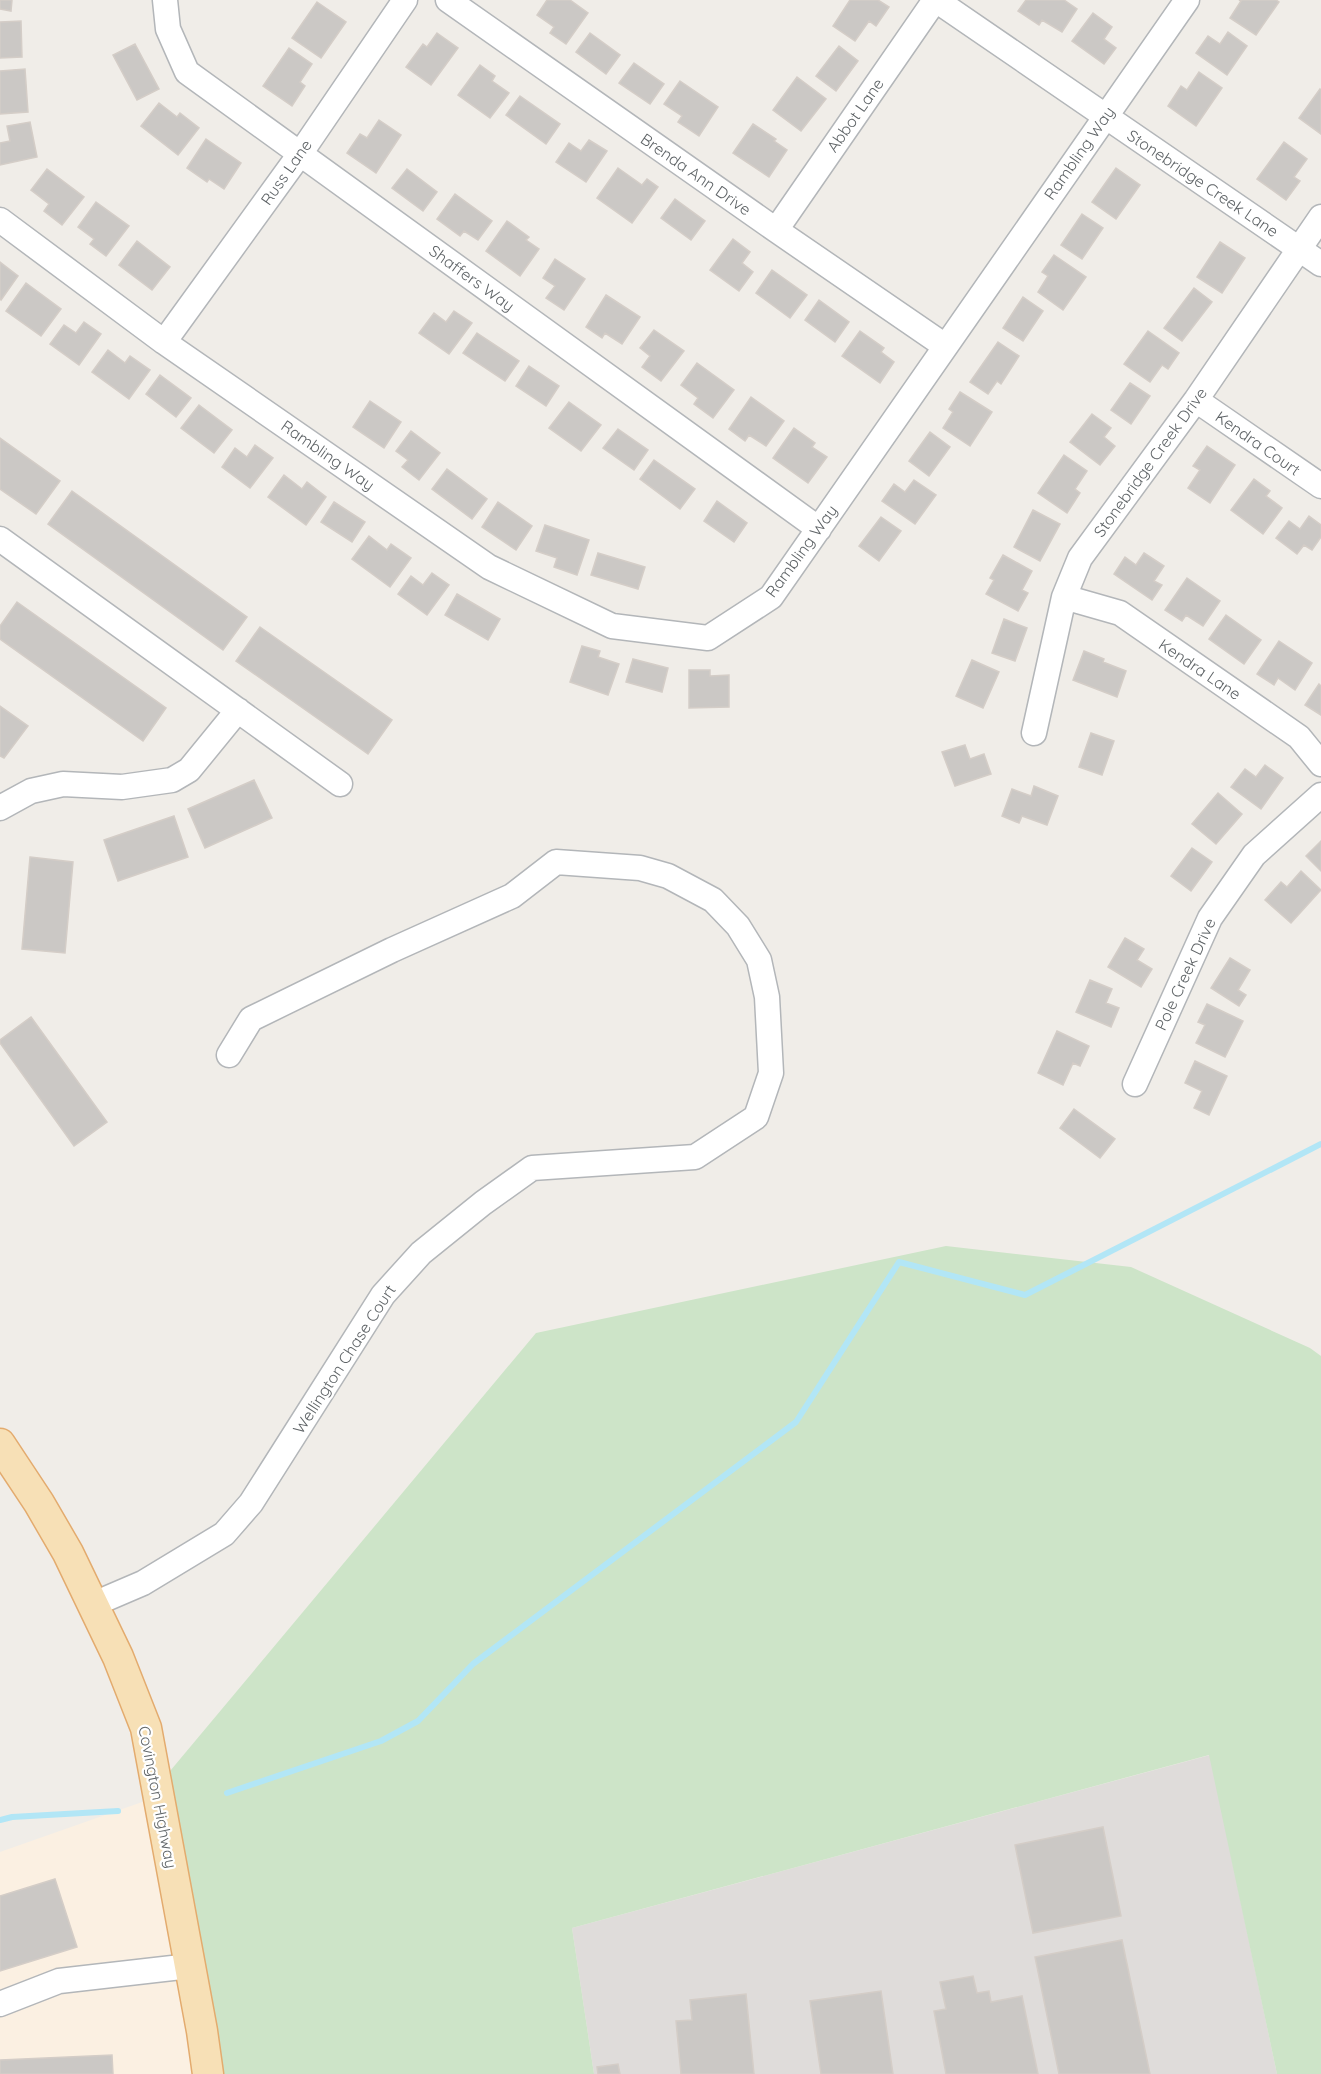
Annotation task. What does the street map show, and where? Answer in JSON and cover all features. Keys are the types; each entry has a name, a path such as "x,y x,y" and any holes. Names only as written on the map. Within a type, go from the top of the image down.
{"main road":[{"name":"Covington Highway","path":"0,1444 39,1503 68,1553 94,1604 146,1728 208,2074"}],"street":[{"name":"Shaffers Way","path":"165,0 168,30 187,72 819,529"},
{"name":"Russ Lane","path":"164,342 300,154 405,0"},
{"name":"Brenda Ann Drive","path":"448,0 945,346"},
{"name":"Abbot Lane","path":"776,230 936,0"},
{"name":"Stonebridge Creek Lane","path":"936,0 1321,264"},
{"name":"Rambling Way","path":"0,220 164,342 489,567 612,626 708,638 771,597 1187,0"},
{"name":"Stonebridge Creek Drive","path":"1034,733 1064,597 1080,558 1196,400 1321,217"},
{"name":"Kendra Court","path":"1196,400 1321,486"},
{"path":"0,539 340,784"},
{"name":"Kendra Lane","path":"1064,597 1120,613 1299,737 1321,764"},
{"path":"0,808 31,791 63,784 122,787 172,780 189,770 238,710"},
{"name":"Pole Creek Drive","path":"1135,1084 1210,918 1254,855 1321,795"},
{"name":"Wellington Chase Court","path":"94,1604 143,1583 224,1534 251,1503 383,1295 421,1253 483,1203 532,1168 695,1157 756,1117 771,1073 767,997 759,960 738,926 713,900 668,876 640,868 556,862 512,896 392,950 251,1019 229,1055"},
{"path":"0,2004 59,1981 189,1966"}],"shaded area":[{"path":"1210,1755 1277,2074 594,2074 572,1928"},
{"path":"145,1801 206,2074 0,2074 0,1852"}],"green space":[{"path":"946,1246 1131,1267 1310,1348 1321,1356 1321,2074 1277,2074 1209,1755 572,1928 594,2074 206,2074 145,1801 536,1333"}],"building":[{"path":"0,0 12,0 11,11 0,9"},
{"path":"547,0 570,0 588,13 566,44 550,33 554,27 537,15"},
{"path":"850,0 878,0 889,7 876,26 869,21 855,41 833,26"},
{"path":"1026,0 1064,0 1077,9 1062,32 1042,20 1039,25 1018,11"},
{"path":"1239,0 1276,0 1279,2 1256,35 1230,18 1241,1"},
{"path":"317,2 346,22 321,58 292,38"},
{"path":"1093,13 1112,27 1104,39 1116,48 1104,64 1072,41"},
{"path":"21,21 22,57 0,58 0,22"},
{"path":"1228,32 1247,46 1227,75 1196,53 1208,36 1220,44"},
{"path":"437,33 458,48 431,85 406,67 423,44 427,47"},
{"path":"590,33 620,55 606,74 576,52"},
{"path":"135,44 159,89 137,100 113,55"},
{"path":"839,46 858,61 836,91 816,76"},
{"path":"289,48 312,64 300,82 305,86 292,106 263,86"},
{"path":"634,63 664,84 650,104 619,83"},
{"path":"480,65 495,76 492,81 509,93 490,118 458,95"},
{"path":"25,69 28,112 0,114 0,71"},
{"path":"1199,72 1222,88 1196,126 1168,106 1181,86 1187,90"},
{"path":"797,77 826,99 801,131 773,110"},
{"path":"680,81 718,107 699,136 678,122 682,116 664,104"},
{"path":"1321,90 1321,134 1299,118"},
{"path":"520,96 560,124 546,144 506,115"},
{"path":"159,103 177,117 180,113 199,128 178,155 141,126"},
{"path":"379,120 401,135 376,173 347,153 360,134 367,138"},
{"path":"30,122 37,157 0,165 0,143 10,141 7,126"},
{"path":"753,124 776,139 774,141 787,150 769,177 733,153"},
{"path":"206,139 241,163 224,189 209,179 207,182 187,168"},
{"path":"589,140 607,151 586,182 556,162 569,143 581,151"},
{"path":"1284,142 1307,159 1294,177 1300,181 1286,200 1257,179"},
{"path":"618,168 642,185 647,179 658,187 632,223 597,198"},
{"path":"1116,168 1140,185 1116,219 1092,202"},
{"path":"47,169 84,197 62,225 44,211 49,204 31,190"},
{"path":"407,169 437,192 423,211 392,188"},
{"path":"455,194 492,221 478,240 464,231 460,236 437,219"},
{"path":"675,199 705,221 691,240 661,218"},
{"path":"96,202 129,226 106,256 90,244 94,239 78,227"},
{"path":"1082,214 1103,228 1082,259 1061,245"},
{"path":"507,221 529,237 526,240 539,249 520,276 486,251"},
{"path":"733,239 750,252 742,263 753,272 739,291 710,270"},
{"path":"137,241 170,267 152,290 119,265"},
{"path":"1220,242 1245,258 1222,293 1197,277"},
{"path":"1054,255 1086,277 1063,310 1038,292 1048,276 1042,272"},
{"path":"555,259 585,279 564,310 546,298 555,286 543,278"},
{"path":"0,262 18,276 1,300 0,299"},
{"path":"772,270 807,295 790,318 756,293"},
{"path":"26,283 61,309 41,336 6,311"},
{"path":"1194,288 1212,302 1182,341 1164,328"},
{"path":"606,295 640,317 622,344 605,333 602,338 586,327"},
{"path":"1023,297 1043,311 1023,341 1003,328"},
{"path":"819,300 849,322 835,342 805,320"},
{"path":"454,311 472,323 449,354 419,333 434,313 446,322"},
{"path":"84,322 101,334 79,365 50,344 64,325 76,333"},
{"path":"654,330 684,351 661,381 642,367 650,356 640,348"},
{"path":"860,331 884,348 881,352 894,362 880,383 842,356"},
{"path":"1148,331 1179,353 1168,369 1162,365 1150,382 1124,364"},
{"path":"477,333 519,361 505,381 463,353"},
{"path":"998,342 1019,356 1001,384 997,381 988,394 970,382"},
{"path":"108,350 125,363 130,356 150,370 129,399 92,372"},
{"path":"697,363 734,390 713,418 694,404 698,398 681,385"},
{"path":"529,366 559,386 546,406 516,386"},
{"path":"160,375 191,398 176,417 146,394"},
{"path":"1130,383 1150,396 1131,424 1111,410"},
{"path":"960,392 992,412 970,446 943,428 953,412 949,409"},
{"path":"751,397 784,421 766,446 749,435 745,441 729,429"},
{"path":"370,401 401,422 384,448 353,427"},
{"path":"569,402 601,425 581,451 549,428"},
{"path":"199,405 232,430 214,453 181,428"},
{"path":"1092,414 1111,428 1104,437 1115,446 1100,465 1070,442"},
{"path":"794,428 815,443 812,447 827,457 808,483 773,458"},
{"path":"618,429 648,450 634,470 603,448"},
{"path":"411,431 440,453 419,480 402,467 408,460 396,451"},
{"path":"930,432 950,447 929,476 909,461"},
{"path":"0,438 60,481 36,514 0,489"},
{"path":"255,445 273,458 250,488 222,467 235,448 247,457"},
{"path":"1207,446 1235,465 1210,503 1188,488 1200,470 1193,466"},
{"path":"1064,455 1087,471 1075,489 1080,493 1067,513 1038,493"},
{"path":"654,460 695,489 680,509 640,479"},
{"path":"447,469 487,499 472,519 432,489"},
{"path":"284,475 302,489 307,482 326,497 306,525 268,497"},
{"path":"1254,479 1270,491 1266,496 1282,508 1263,534 1231,510"},
{"path":"914,480 936,495 915,524 882,501 894,484 905,492"},
{"path":"72,491 247,617 223,650 48,524"},
{"path":"717,501 747,523 734,542 704,521"},
{"path":"334,502 365,522 352,542 321,522"},
{"path":"498,502 532,526 516,550 482,527"},
{"path":"1033,510 1060,524 1040,561 1014,547"},
{"path":"1309,516 1321,525 1321,537 1312,550 1304,545 1297,554 1276,538 1289,521 1300,529"},
{"path":"881,517 901,531 879,561 859,546"},
{"path":"545,525 589,540 577,575 554,567 557,558 536,551"},
{"path":"369,536 387,550 391,544 411,558 390,587 352,559"},
{"path":"598,553 645,567 638,589 591,575"},
{"path":"1144,553 1164,566 1154,581 1162,585 1152,600 1114,574 1125,557 1136,565"},
{"path":"1003,555 1032,571 1022,590 1028,593 1018,611 986,594 994,580 990,578"},
{"path":"432,573 449,585 427,615 398,594 411,576 423,585"},
{"path":"1187,578 1220,601 1203,626 1186,615 1182,621 1165,610"},
{"path":"457,594 500,619 488,640 445,615"},
{"path":"17,602 166,708 143,741 0,639 0,626"},
{"path":"1226,615 1261,640 1244,664 1209,639"},
{"path":"1004,619 1027,628 1015,661 992,653"},
{"path":"260,627 392,720 368,754 236,661"},
{"path":"1279,641 1312,663 1295,690 1278,678 1274,685 1257,674"},
{"path":"582,646 600,651 598,657 619,664 608,695 570,682"},
{"path":"1084,651 1126,671 1117,697 1073,680"},
{"path":"633,659 668,668 662,692 626,682"},
{"path":"972,660 999,672 983,708 956,696"},
{"path":"689,670 710,670 710,676 729,675 729,707 689,708"},
{"path":"1319,684 1321,686 1321,715 1305,705"},
{"path":"0,706 28,726 4,758 0,756"},
{"path":"1091,733 1114,741 1102,775 1079,767"},
{"path":"965,745 970,759 984,754 991,774 955,786 942,752"},
{"path":"1265,765 1283,778 1261,809 1231,787 1245,769 1256,777"},
{"path":"254,780 272,818 205,848 188,809"},
{"path":"1034,786 1058,796 1047,825 1022,816 1019,823 1002,816 1012,789 1031,796"},
{"path":"1218,793 1242,814 1216,844 1192,824"},
{"path":"174,816 188,857 118,881 104,840"},
{"path":"1321,841 1321,871 1306,856"},
{"path":"1192,848 1212,862 1191,891 1171,876"},
{"path":"30,857 73,862 65,953 22,949"},
{"path":"1301,871 1321,890 1291,923 1265,900 1281,882 1287,887"},
{"path":"1125,938 1144,949 1137,960 1152,969 1141,987 1108,967"},
{"path":"1230,958 1250,970 1238,990 1246,995 1239,1006 1211,988"},
{"path":"1090,980 1112,989 1106,1003 1119,1008 1111,1027 1076,1012"},
{"path":"1207,1004 1243,1021 1225,1057 1196,1043 1205,1025 1198,1022"},
{"path":"31,1017 107,1122 74,1146 0,1043 0,1040"},
{"path":"1057,1031 1089,1046 1080,1066 1073,1063 1063,1085 1038,1073"},
{"path":"1195,1061 1227,1076 1209,1115 1194,1108 1202,1091 1185,1083"},
{"path":"1074,1109 1115,1139 1100,1158 1060,1128"},
{"path":"1103,1827 1121,1916 1033,1933 1015,1845"},
{"path":"55,1879 77,1947 0,1971 0,1896"},
{"path":"1122,1940 1150,2074 1059,2074 1035,1957"},
{"path":"973,1976 977,1993 989,1991 991,2002 1022,1996 1038,2074 946,2074 934,2011 946,2009 940,1982"},
{"path":"881,1991 893,2074 821,2074 810,2001"},
{"path":"746,1994 754,2074 681,2074 676,2021 692,2020 690,2000"},
{"path":"112,2055 113,2074 0,2074 0,2060"},
{"path":"618,2064 620,2074 598,2074 597,2067"}],"waterway":[{"path":"227,1793 381,1741 418,1721 473,1664 796,1422 899,1262 1025,1295 1321,1144"},
{"path":"0,1820 12,1817 118,1811"}]}
